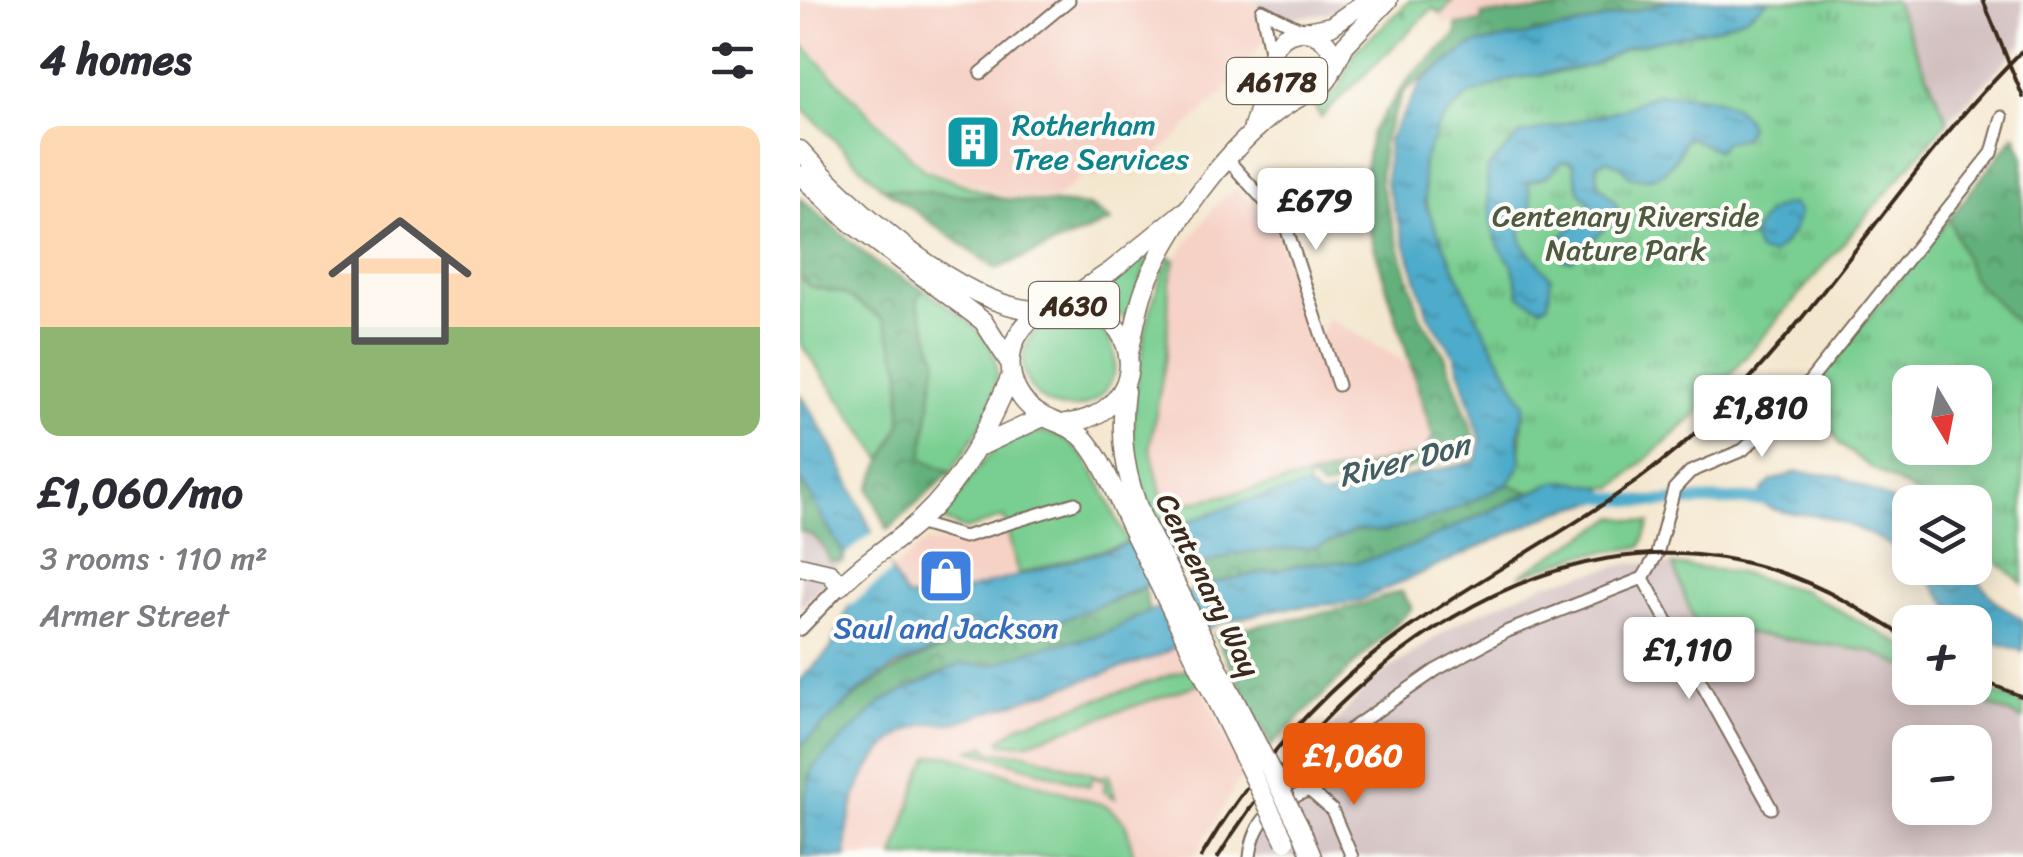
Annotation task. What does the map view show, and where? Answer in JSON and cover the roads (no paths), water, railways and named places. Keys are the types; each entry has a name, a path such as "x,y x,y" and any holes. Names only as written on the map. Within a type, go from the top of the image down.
{"main road":[{"name":"A6178","path":"1253,128 1271,62 1282,38 1331,26 1368,0"},
{"name":"A6178","path":"1128,358 1152,271 1195,202 1253,128 1289,100 1314,91 1332,70 1344,45 1388,0"},
{"name":"A6178","path":"1305,31 1327,44 1332,70"},
{"name":"A6178","path":"1271,62 1287,89 1314,91"},
{"name":"A630","path":"800,150 878,222 995,303 1024,311 1087,307 1111,321 1128,358 1126,381"},
{"name":"A630","path":"800,175 850,222 983,321 1023,400 1043,417"},
{"name":"A6178","path":"1053,307 1112,271 1195,202"},
{"name":"A630","path":"1011,370 1016,338 1053,307"},
{"path":"800,566 830,574 843,583 917,523 948,492 983,445 1011,370"},
{"path":"983,445 1043,417 1065,422 1103,412 1126,381"},
{"name":"Centenary Way","path":"1126,381 1122,449 1138,525"},
{"name":"Centenary Way","path":"1065,422 1090,446 1138,525 1293,843 1312,857"}],"street":[{"path":"981,73 1068,0"},
{"path":"1258,5 1305,31"},
{"path":"1258,5 1271,62"},
{"path":"1309,790 1312,766 1325,747 1436,670 1508,631 1644,578 1657,554 1674,490 1690,472 1743,450 1806,386 1992,153 2002,117"},
{"path":"1227,160 1285,224 1338,385"},
{"path":"917,523 964,537 1075,503"},
{"path":"1644,578 1771,808"},
{"path":"800,628 843,583"},
{"path":"1250,857 1258,825 1273,806 1309,790"},
{"path":"1309,790 1332,810 1352,857"}],"water":[{"path":"1673,0 1769,0 1746,17 1716,28 1628,47 1590,66 1511,79 1467,96 1440,123 1422,165 1426,206 1476,315 1525,404 1519,435 1521,464 1509,484 1437,517 1384,532 1357,530 1318,547 1244,552 1191,567 1063,620 996,632 935,650 896,666 863,688 800,747 800,680 830,650 855,592 844,555 800,479 800,395 830,444 906,597 928,601 1112,549 1246,501 1307,487 1320,497 1476,461 1481,441 1455,356 1428,315 1386,184 1388,140 1423,80 1471,45 1569,28"},
{"path":"1655,94 1724,102 1736,108 1749,128 1743,138 1724,142 1718,151 1686,136 1666,170 1650,178 1629,176 1621,166 1607,160 1597,164 1598,183 1616,203 1619,215 1572,260 1564,260 1557,252 1557,240 1587,214 1590,203 1579,191 1573,163 1563,161 1548,176 1528,182 1533,211 1520,233 1523,244 1551,278 1548,304 1541,307 1520,296 1512,263 1494,233 1488,168 1519,135 1623,109"},
{"path":"1792,204 1799,212 1790,236 1771,255 1758,252 1752,237 1759,224 1772,210"},
{"path":"1797,472 1841,476 1892,501 1892,547 1824,517 1763,504 1762,491 1771,481"},
{"path":"1555,482 1605,488 1603,500 1557,512 1357,602 1278,609 1219,623 1158,656 954,723 929,724 906,732 887,746 860,785 847,833 847,857 804,857 805,797 813,767 883,701 960,664 991,665 1036,649 1104,634 1203,585 1310,563 1359,562 1410,547"},
{"path":"1933,585 1982,585 1997,603 2023,620 2023,651 1992,641 1992,605 1949,605"}],"waterway":[{"path":"1587,495 1645,502 1776,499"}],"railway":[{"path":"1983,0 2023,97"},
{"path":"1201,857 1267,761 1346,677 1444,604 1631,485 1700,429 1785,338 1940,142 2023,50"},
{"path":"1218,857 1265,789 1320,724 1383,666 1453,617 1528,580 1608,559 1691,554 1794,577 1892,629"},
{"path":"1992,685 2023,697"}],"place":[{"name":"Rotherham Tree Services","path":"973,142"},
{"name":"Saul and Jackson","path":"946,576"}],"park label":[{"name":"Centenary Riverside Nature Park","path":"1626,233"}],"water label":[{"name":"River Don","path":"1404,460"}]}
